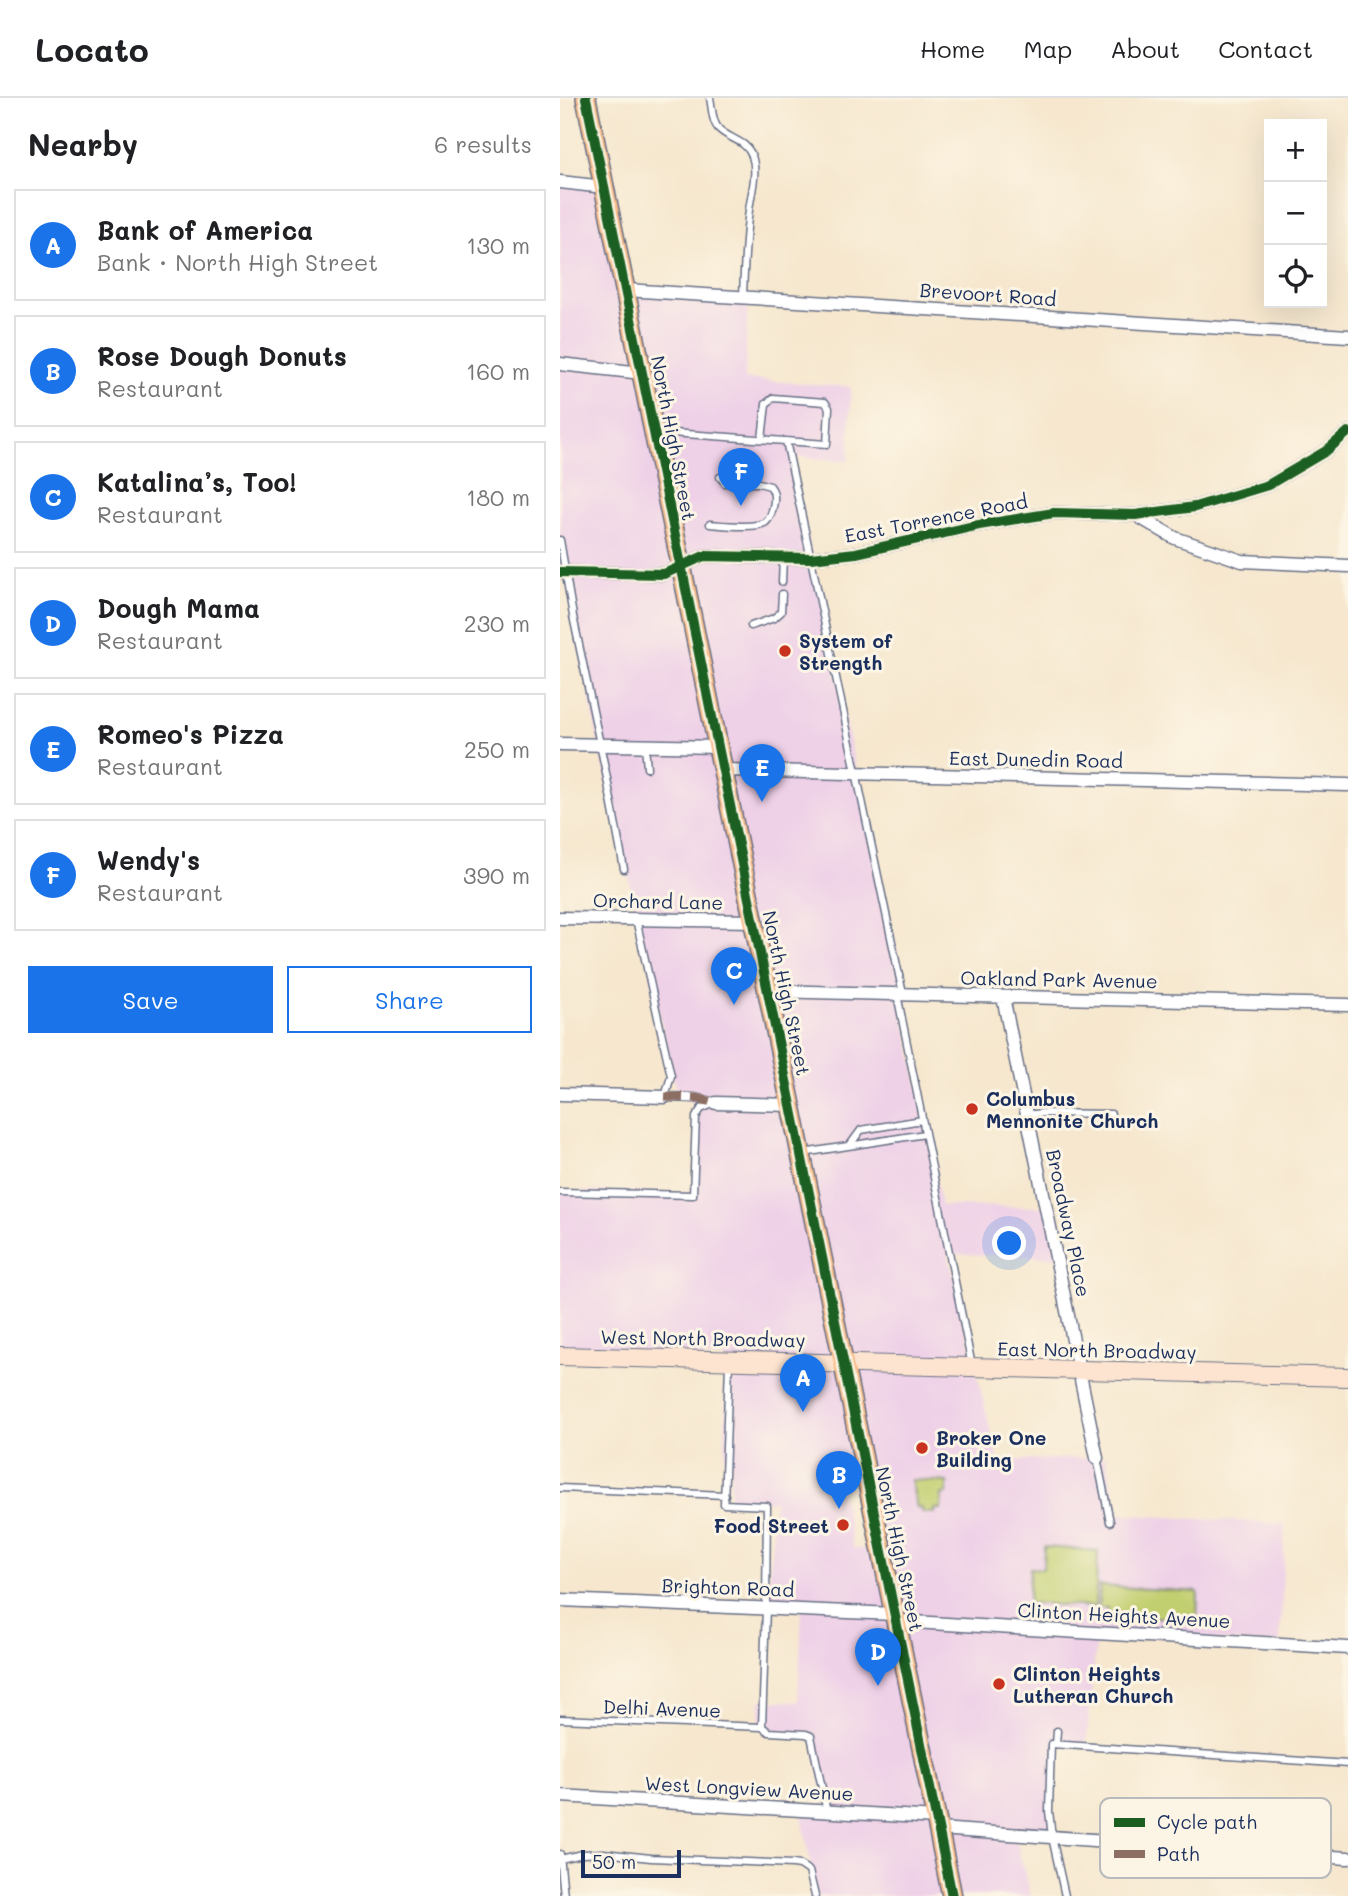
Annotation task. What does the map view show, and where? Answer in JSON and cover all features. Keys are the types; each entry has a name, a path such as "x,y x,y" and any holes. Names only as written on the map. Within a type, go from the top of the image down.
{"main road":[{"name":"North High Street","path":"586,98 952,1896"},
{"name":"West North Broadway","path":"560,1356 844,1363"},
{"name":"East North Broadway","path":"844,1363 1348,1377"}],"street":[{"path":"560,182 604,187"},
{"name":"Brevoort Road","path":"626,290 1348,336"},
{"path":"560,364 642,373"},
{"name":"East Torrence Road","path":"563,572 664,573 704,556 811,558 856,553 979,525 1054,513 1135,515 1195,507 1268,485 1326,451 1348,432"},
{"path":"1135,515 1175,538 1242,561 1348,566"},
{"path":"560,744 719,747"},
{"name":"East Dunedin Road","path":"723,771 1348,785"},
{"name":"Orchard Lane","path":"560,918 754,922"},
{"name":"Oakland Park Avenue","path":"769,991 1348,1005"},
{"name":"Broadway Place","path":"1003,997 1097,1458"},
{"path":"560,1094 695,1098 716,1103 792,1105"},
{"name":"Brighton Road","path":"560,1600 766,1608 896,1617"},
{"name":"Clinton Heights Avenue","path":"896,1617 1348,1648"},
{"name":"West Longview Avenue","path":"560,1796 827,1812 1100,1840"}],"lane":[{"path":"710,98 718,129 738,139 753,157 743,298"},
{"path":"655,432 827,444 829,408 825,402 774,398 766,404 762,439"},
{"path":"786,441 857,774 972,1368"},
{"path":"710,524 764,524 774,506 774,492 770,486 759,483 725,483 720,477"},
{"path":"560,540 563,572 624,869"},
{"path":"782,582 783,558"},
{"path":"751,626 774,618 781,612 782,594"},
{"path":"645,746 647,768"},
{"path":"636,919 671,1076 665,1097"},
{"path":"560,1192 693,1195 696,1117 701,1109 716,1103"},
{"path":"1027,1115 1111,1114"},
{"path":"850,1145 861,1130 922,1120"},
{"path":"802,1153 925,1134"},
{"path":"729,1360 724,1504 767,1506 762,1727"},
{"path":"1097,1458 1110,1522"},
{"path":"560,1488 724,1495"},
{"name":"Delhi Avenue","path":"560,1719 762,1727 769,1732 806,1734 811,1736 827,1812"},
{"path":"1056,1744 1057,1731"},
{"path":"1065,1896 1049,1811 1051,1744 1348,1764"},
{"path":"560,1859 603,1853 800,1865 809,1871 815,1896"},
{"path":"560,1854 564,1896"}],"shaded area":[{"path":"560,179 605,183 629,290 748,295 745,379 851,387 849,461 791,456 856,771 909,1004 902,1004 941,1206 1056,1207 1066,1257 948,1254 998,1461 1106,1457 1118,1514 1285,1524 1280,1644 1097,1633 1086,1747 1056,1745 1050,1836 1014,1833 1031,1896 816,1896 801,1810 827,1812 811,1732 759,1730 761,1700 798,1702 802,1608 767,1607 775,1501 730,1498 732,1459 725,1459 726,1358 560,1355 560,1191 696,1193 698,1107 677,1092 600,749 560,553","holes":["836,1465 865,1465 882,1549 853,1548"]}],"green space":[{"path":"911,1480 947,1482 947,1494 942,1494 941,1509 934,1509 934,1513 922,1512 922,1508 917,1508"},
{"path":"1044,1547 1098,1551 1095,1607 1028,1603 1030,1568 1043,1569"},
{"path":"1100,1586 1198,1592 1197,1620 1107,1614 1107,1608 1098,1608"}],"marked path":[{"path":"665,1097 695,1098 716,1103"}],"cycle path":[{"path":"586,98 952,1896"},
{"path":"560,572 664,574 704,556 811,558 856,553 979,525 1054,513 1135,515 1195,507 1268,485 1326,451 1348,432"}],"place":[{"name":"Wendy's","path":"741,506"},
{"name":"System of Strength","path":"785,651"},
{"name":"Romeo's Pizza","path":"762,802"},
{"name":"Katalina’s, Too!","path":"734,1005"},
{"name":"Columbus Mennonite Church","path":"972,1109"},
{"name":"Bank of America","path":"803,1412"},
{"name":"Broker One Building","path":"922,1448"},
{"name":"Rose Dough Donuts","path":"839,1509"},
{"name":"Food Street","path":"843,1525"},
{"name":"Clinton Heights Lutheran Church","path":"999,1684"},
{"name":"Dough Mama","path":"878,1686"}]}
